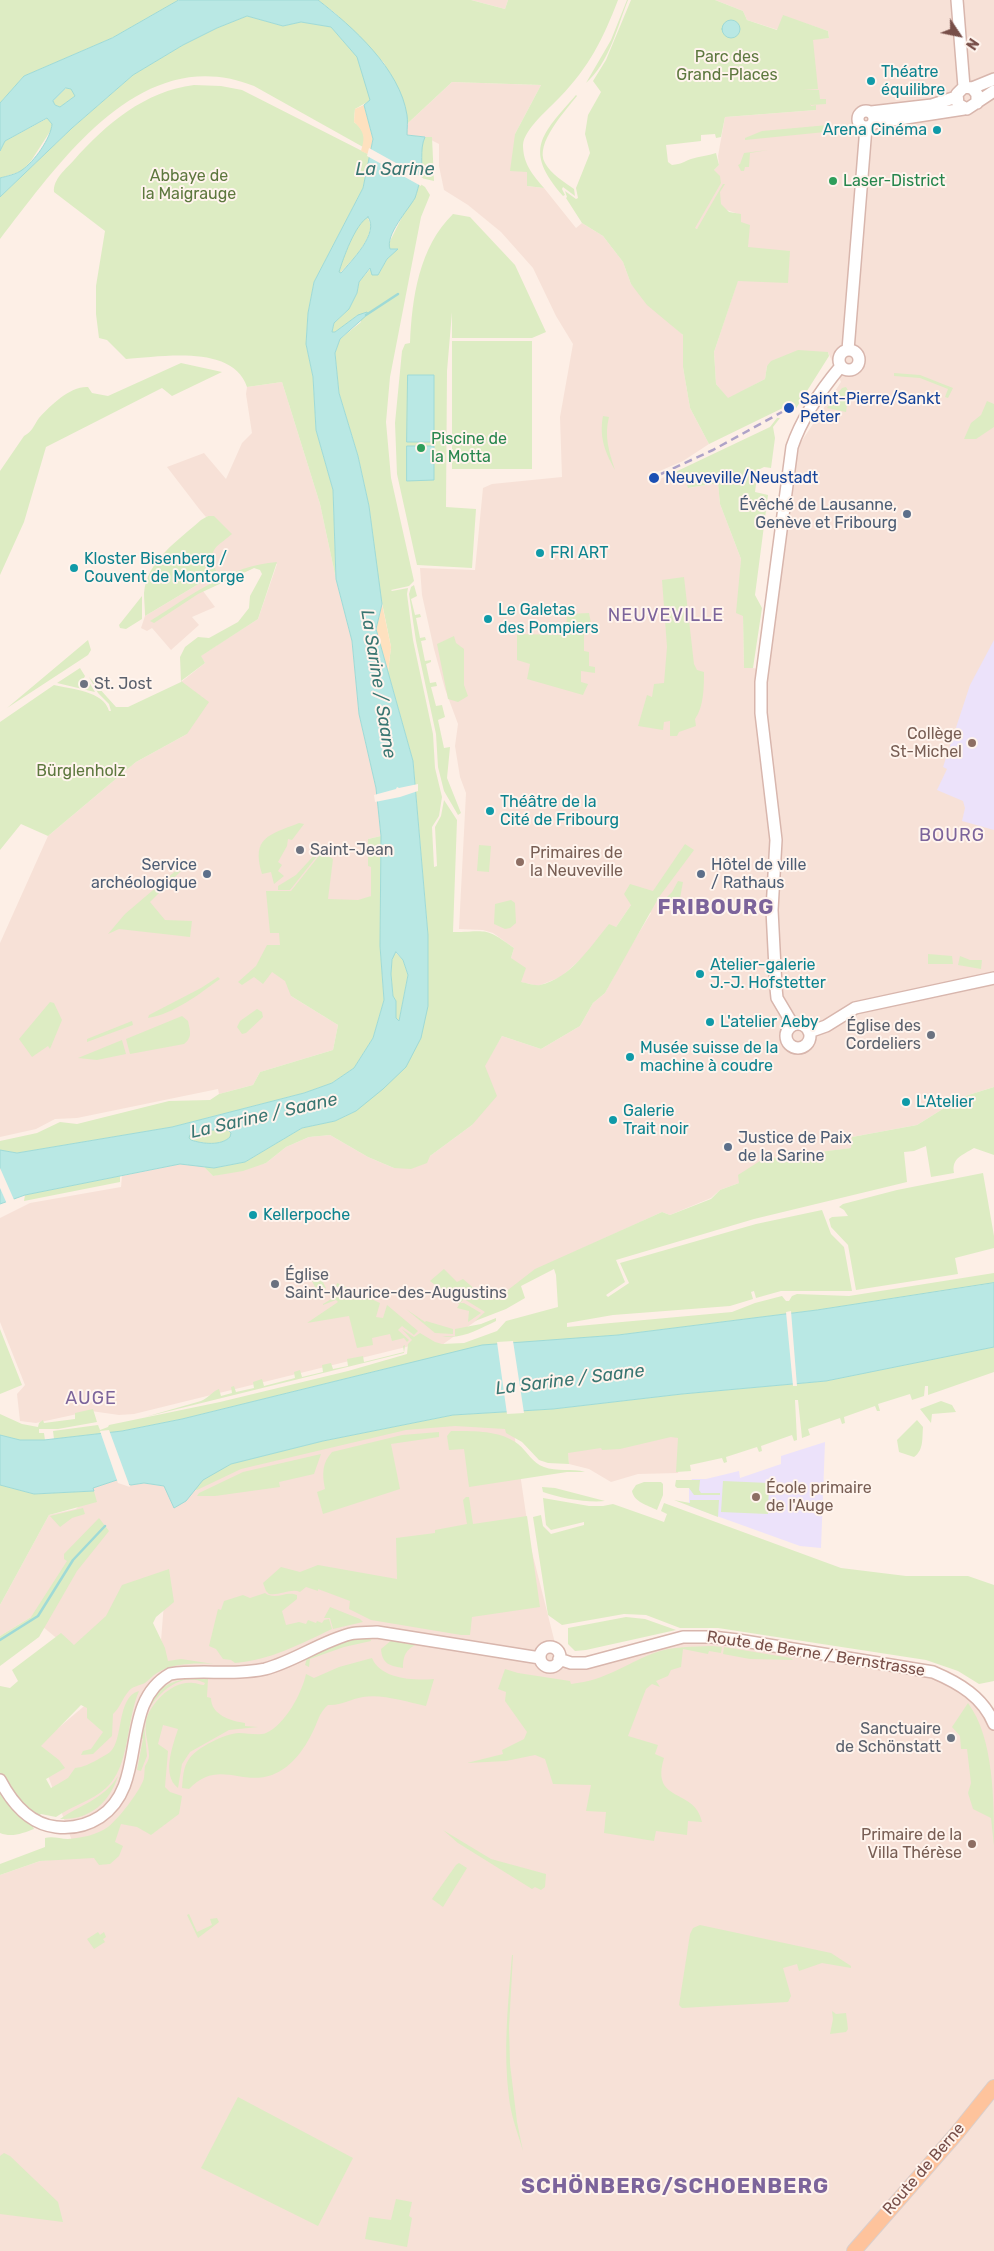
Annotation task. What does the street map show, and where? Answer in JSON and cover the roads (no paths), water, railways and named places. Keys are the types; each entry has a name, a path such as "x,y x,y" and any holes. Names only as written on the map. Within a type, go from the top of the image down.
{"main road":[{"path":"957,0 968,88 977,94 976,103"},
{"path":"964,109 958,104 956,97 959,91 994,79"},
{"path":"870,121 970,108 994,91"},
{"path":"870,121 956,97"},
{"path":"848,350 870,121"},
{"path":"848,350 856,352 859,362 851,370 841,366 839,358 842,352 848,350"},
{"path":"793,1025 777,998 772,910 776,840 761,713 761,682 789,463 797,433 825,386 841,366"},
{"path":"810,1032 834,1021 855,1008 994,978"},
{"path":"793,1025 805,1026 810,1032 810,1039 800,1048 794,1047 786,1038 787,1031 793,1025"},
{"name":"Route de Berne / Bernstrasse","path":"0,1780 14,1804 37,1821 53,1827 79,1827 108,1812 117,1802 128,1774 141,1710 147,1696 159,1680 170,1674 181,1672 246,1672 277,1666 333,1640 352,1634 370,1632 392,1633 540,1658 541,1652 549,1648 558,1652 559,1659 571,1663 586,1663 683,1637 712,1637 738,1640 933,1672 954,1681 974,1696 988,1711 994,1724"},
{"name":"Route de Berne","path":"854,2251 957,2133 994,2087"}],"water":[{"name":"La Sarine","path":"179,0 318,0 360,36 373,50 395,81 403,98 407,117 407,135 425,137 422,147 421,174 415,198 398,223 389,243 390,249 398,249 387,259 378,275 372,275 370,268 359,282 357,293 349,309 334,323 332,332 335,332 358,315 367,312 368,314 340,339 335,353 339,393 358,456 369,506 382,604 376,629 413,761 428,935 428,1006 421,1038 406,1067 356,1111 335,1121 302,1128 245,1162 214,1168 180,1164 25,1195 0,1204 0,1150 17,1153 172,1127 304,1093 332,1083 354,1068 373,1038 384,1000 380,946 381,836 376,788 359,714 352,641 336,579 333,490 316,430 313,377 306,344 308,313 314,282 363,188 373,139 364,105 370,100 357,57 331,27 301,22 283,26 247,16 183,45 133,75 72,128 0,197 0,178 20,171 32,161 49,136 52,124 47,118 5,141 0,151 0,103 24,76 112,38","holes":["66,88 71,89 75,96 60,107 55,105 53,101","368,217 371,224 367,239 363,247 341,273 339,272 354,234","396,952 403,960 408,975 399,1021 396,1018 396,1001 393,996 392,960","210,1130 228,1130 231,1133 230,1137 226,1140 217,1143 191,1140 189,1138 190,1135"]},
{"path":"727,20 735,20 740,25 738,36 727,38 722,33 722,25"},
{"path":"408,375 434,375 434,442 407,442"},
{"path":"407,446 434,446 434,480 407,481"},
{"name":"La Sarine / Saane","path":"994,1283 994,1347 826,1381 682,1394 553,1409 453,1415 323,1441 231,1464 203,1480 186,1501 174,1508 164,1486 144,1483 131,1485 117,1480 93,1488 94,1491 34,1494 0,1485 0,1435 20,1440 44,1440 122,1431 182,1419 482,1345 618,1335 817,1310"}],"waterway":[{"path":"366,315 398,294"},
{"path":"0,1640 38,1616 73,1560 105,1526"}],"railway":[{"path":"661,474 713,450 782,412"}],"place":[{"name":"Théatre équilibre","path":"871,81"},
{"name":"Arena Cinéma","path":"937,130"},
{"name":"Laser-District","path":"833,181"},
{"name":"Saint-Pierre/Sankt Peter","path":"789,408"},
{"name":"Piscine de la Motta","path":"421,448"},
{"name":"Neuveville/Neustadt","path":"654,478"},
{"name":"Évêché de Lausanne, Genève et Fribourg","path":"907,514"},
{"name":"FRI ART","path":"540,553"},
{"name":"Kloster Bisenberg / Couvent de Montorge","path":"74,568"},
{"name":"Le Galetas des Pompiers","path":"488,619"},
{"name":"St. Jost","path":"84,684"},
{"name":"Collège St-Michel","path":"972,743"},
{"name":"Théâtre de la Cité de Fribourg","path":"490,811"},
{"name":"Saint-Jean","path":"300,850"},
{"name":"Primaires de la Neuveville","path":"520,862"},
{"name":"Service archéologique","path":"207,874"},
{"name":"Hôtel de ville / Rathaus","path":"701,874"},
{"name":"Atelier-galerie J.-J. Hofstetter","path":"700,974"},
{"name":"L'atelier Aeby","path":"710,1022"},
{"name":"Église des Cordeliers","path":"931,1035"},
{"name":"Musée suisse de la machine à coudre","path":"630,1057"},
{"name":"L'Atelier","path":"906,1102"},
{"name":"Galerie Trait noir","path":"613,1120"},
{"name":"Justice de Paix de la Sarine","path":"728,1147"},
{"name":"Kellerpoche","path":"253,1215"},
{"name":"Église Saint-Maurice-des-Augustins","path":"275,1284"},
{"name":"École primaire de l'Auge","path":"756,1497"},
{"name":"Sanctuaire de Schönstatt","path":"951,1738"},
{"name":"Primaire de la Villa Thérèse","path":"972,1844"}],"district":[{"name":"NEUVEVILLE","path":"666,616"},
{"name":"BOURG","path":"952,836"},
{"name":"FRIBOURG","path":"716,908"},
{"name":"AUGE","path":"91,1399"},
{"name":"SCHÖNBERG/SCHOENBERG","path":"675,2187"}],"park label":[{"name":"Parc des Grand-Places","path":"727,66"},
{"name":"Abbaye de la Maigrauge","path":"189,185"},
{"name":"Bürglenholz","path":"81,771"}]}
